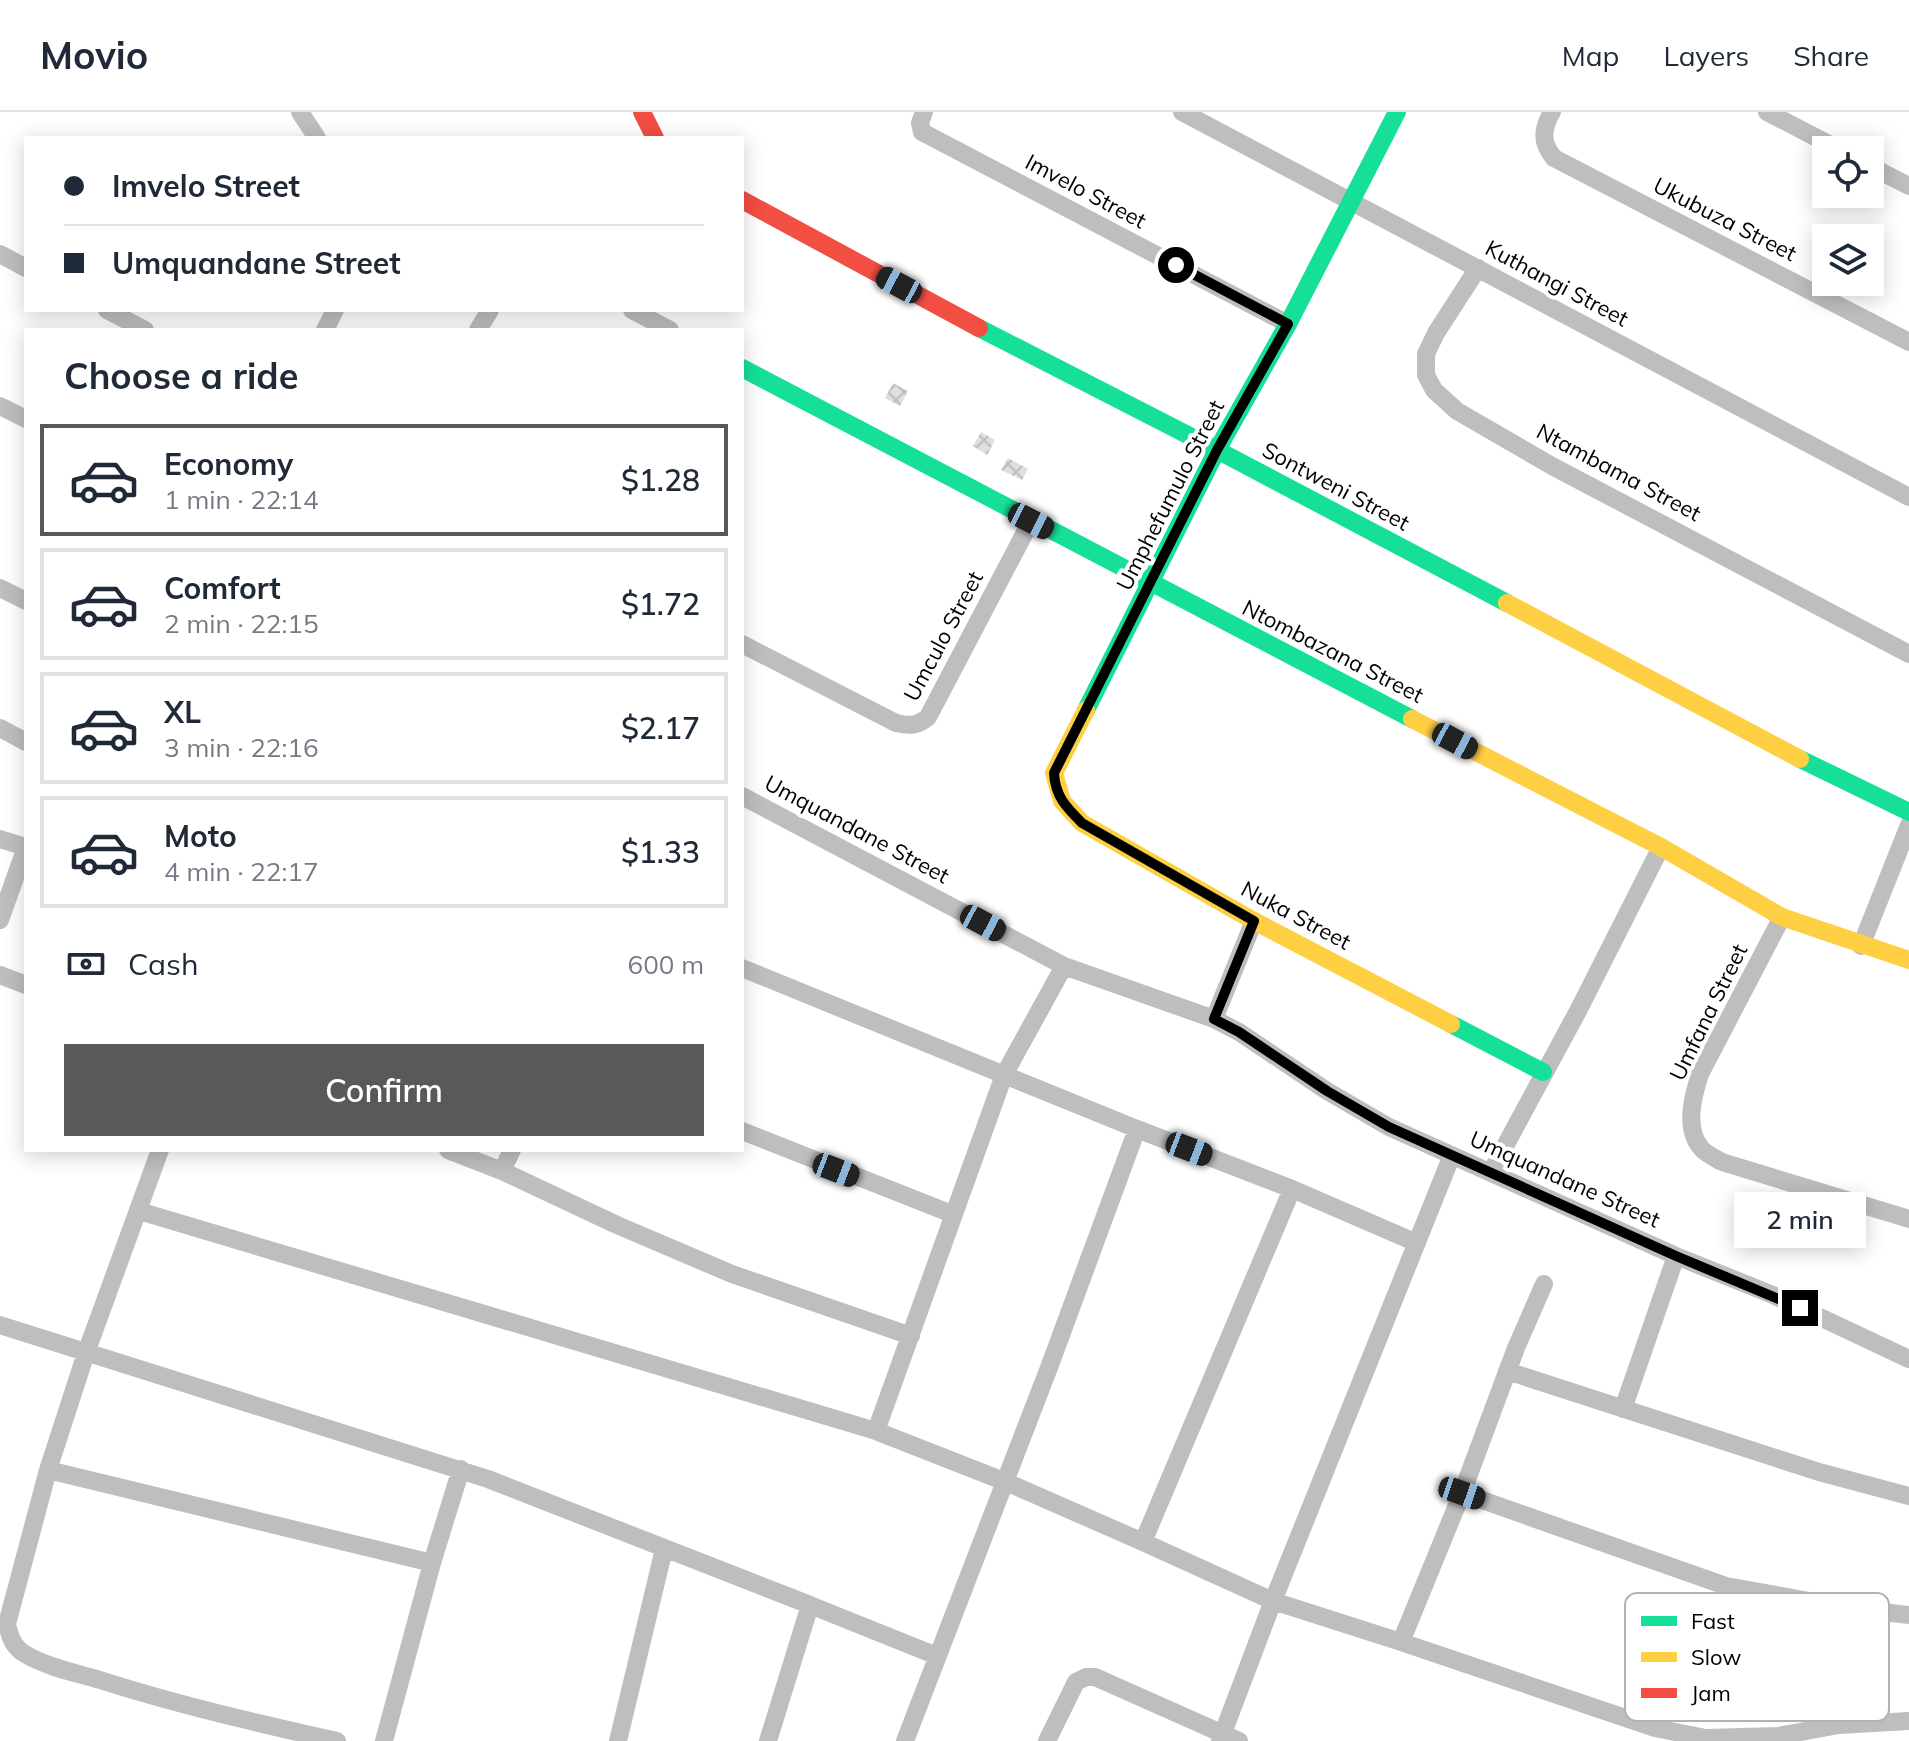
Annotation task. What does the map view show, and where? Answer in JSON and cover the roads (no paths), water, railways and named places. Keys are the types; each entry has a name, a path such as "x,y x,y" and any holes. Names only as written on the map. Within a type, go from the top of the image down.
{"street":[{"path":"300,112 316,136"},
{"path":"642,112 654,136"},
{"name":"Imvelo Street","path":"924,112 920,123 922,132 1288,324"},
{"name":"Kuthangi Street","path":"1182,112 1909,497"},
{"name":"Umphefumulo Street","path":"1054,773 1217,450 1288,324 1397,112"},
{"path":"1767,112 1813,136"},
{"name":"Ukubuza Street","path":"1549,117 1543,136 1547,150 1572,168 1909,342"},
{"path":"1884,173 1909,186"},
{"name":"Sontweni Street","path":"744,201 976,327 1217,450 1858,789 1909,812"},
{"path":"0,254 24,267"},
{"name":"Ntambama Street","path":"1478,268 1426,354 1426,375 1434,390 1457,411 1552,466 1909,654"},
{"path":"111,312 141,328"},
{"path":"636,312 666,328"},
{"name":"Ntombazana Street","path":"744,369 1151,584 1661,847 1782,917 1909,960"},
{"path":"0,406 24,418"},
{"name":"Umculo Street","path":"744,645 896,723 910,726 922,723 928,717 1031,521"},
{"path":"0,588 24,600"},
{"path":"0,728 24,741"},
{"name":"Nuka Street","path":"1054,773 1058,796 1082,823 1254,921 1543,1072"},
{"name":"Umquandane Street","path":"744,797 1064,966 1214,1019 1260,1044 1356,1109 1389,1127 1676,1256 1773,1295 1909,1359"},
{"path":"1861,946 1909,825"},
{"path":"0,839 24,846"},
{"path":"1491,1172 1578,1011 1661,847"},
{"path":"0,920 24,853"},
{"name":"Umfana Street","path":"1782,917 1700,1074 1693,1095 1691,1116 1696,1140 1702,1151 1722,1162 1909,1219"},
{"path":"1214,1019 1254,921"},
{"path":"876,1431 1004,1075 1064,966"},
{"path":"744,969 1292,1189 1417,1243"},
{"path":"0,975 24,984"},
{"path":"905,1741 1006,1482 1137,1129"},
{"path":"744,1132 952,1214"},
{"path":"159,1152 86,1353 48,1470 7,1624 14,1646 23,1654 40,1661 153,1697 337,1741"},
{"path":"453,1152 732,1274 911,1336"},
{"path":"502,1171 511,1152"},
{"path":"1047,1741 1076,1682 1086,1677 1095,1677 1227,1739 1273,1601 1452,1155"},
{"path":"1143,1542 1292,1189"},
{"path":"139,1211 876,1431 1006,1482 1273,1601 1625,1718"},
{"path":"1623,1409 1676,1256"},
{"path":"1401,1642 1544,1284"},
{"path":"0,1325 461,1469 937,1656"},
{"path":"1507,1371 1819,1472 1909,1496"},
{"path":"384,1741 461,1469"},
{"path":"48,1470 432,1563"},
{"path":"1462,1493 1726,1586 1765,1593"},
{"path":"618,1741 664,1549"},
{"path":"768,1741 810,1605"},
{"path":"1889,1613 1909,1615"},
{"path":"1634,1721 1706,1738 1778,1736 1839,1725 1909,1721"}]}
